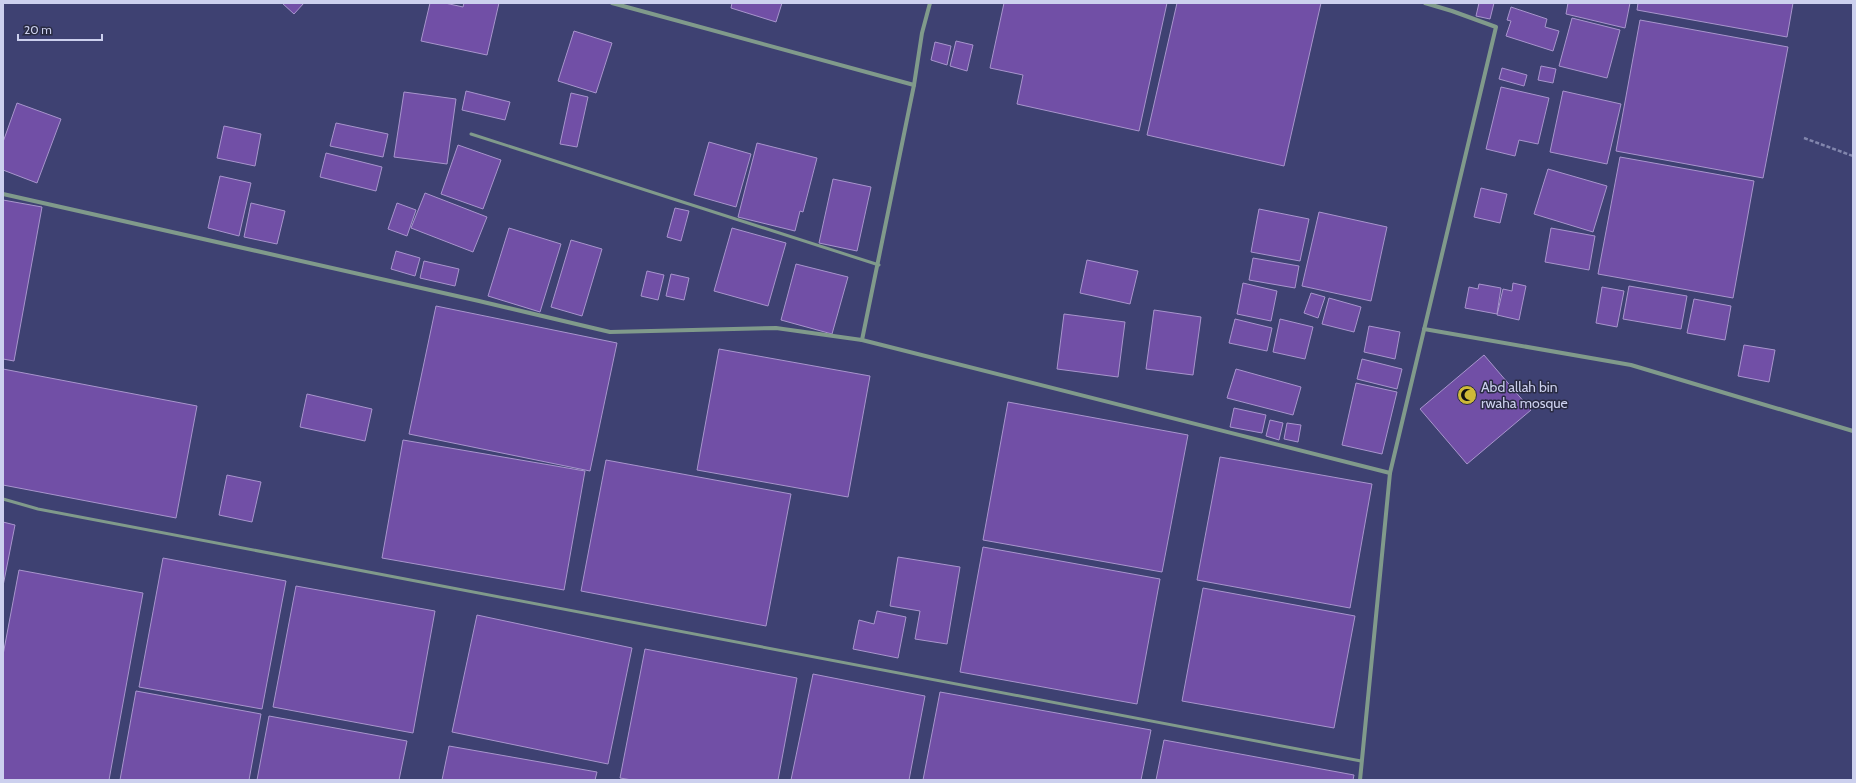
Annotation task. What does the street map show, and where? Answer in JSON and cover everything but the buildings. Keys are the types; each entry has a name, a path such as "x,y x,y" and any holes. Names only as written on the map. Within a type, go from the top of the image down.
{"street":[{"path":"612,3 914,85"},
{"path":"862,340 879,265 914,85 922,33 930,3"},
{"path":"1360,780 1390,473 1496,27 1425,3"},
{"path":"3,194 610,332 776,328 862,340 1390,473"},
{"path":"1424,328 1631,365 1853,431"}],"lane":[{"path":"471,134 879,265"},
{"path":"3,499 38,509 1361,761"}],"path":[{"path":"1804,138 1853,156"}],"place":[{"name":"Abd allah bin rwaha mosque","path":"1467,395"}]}
